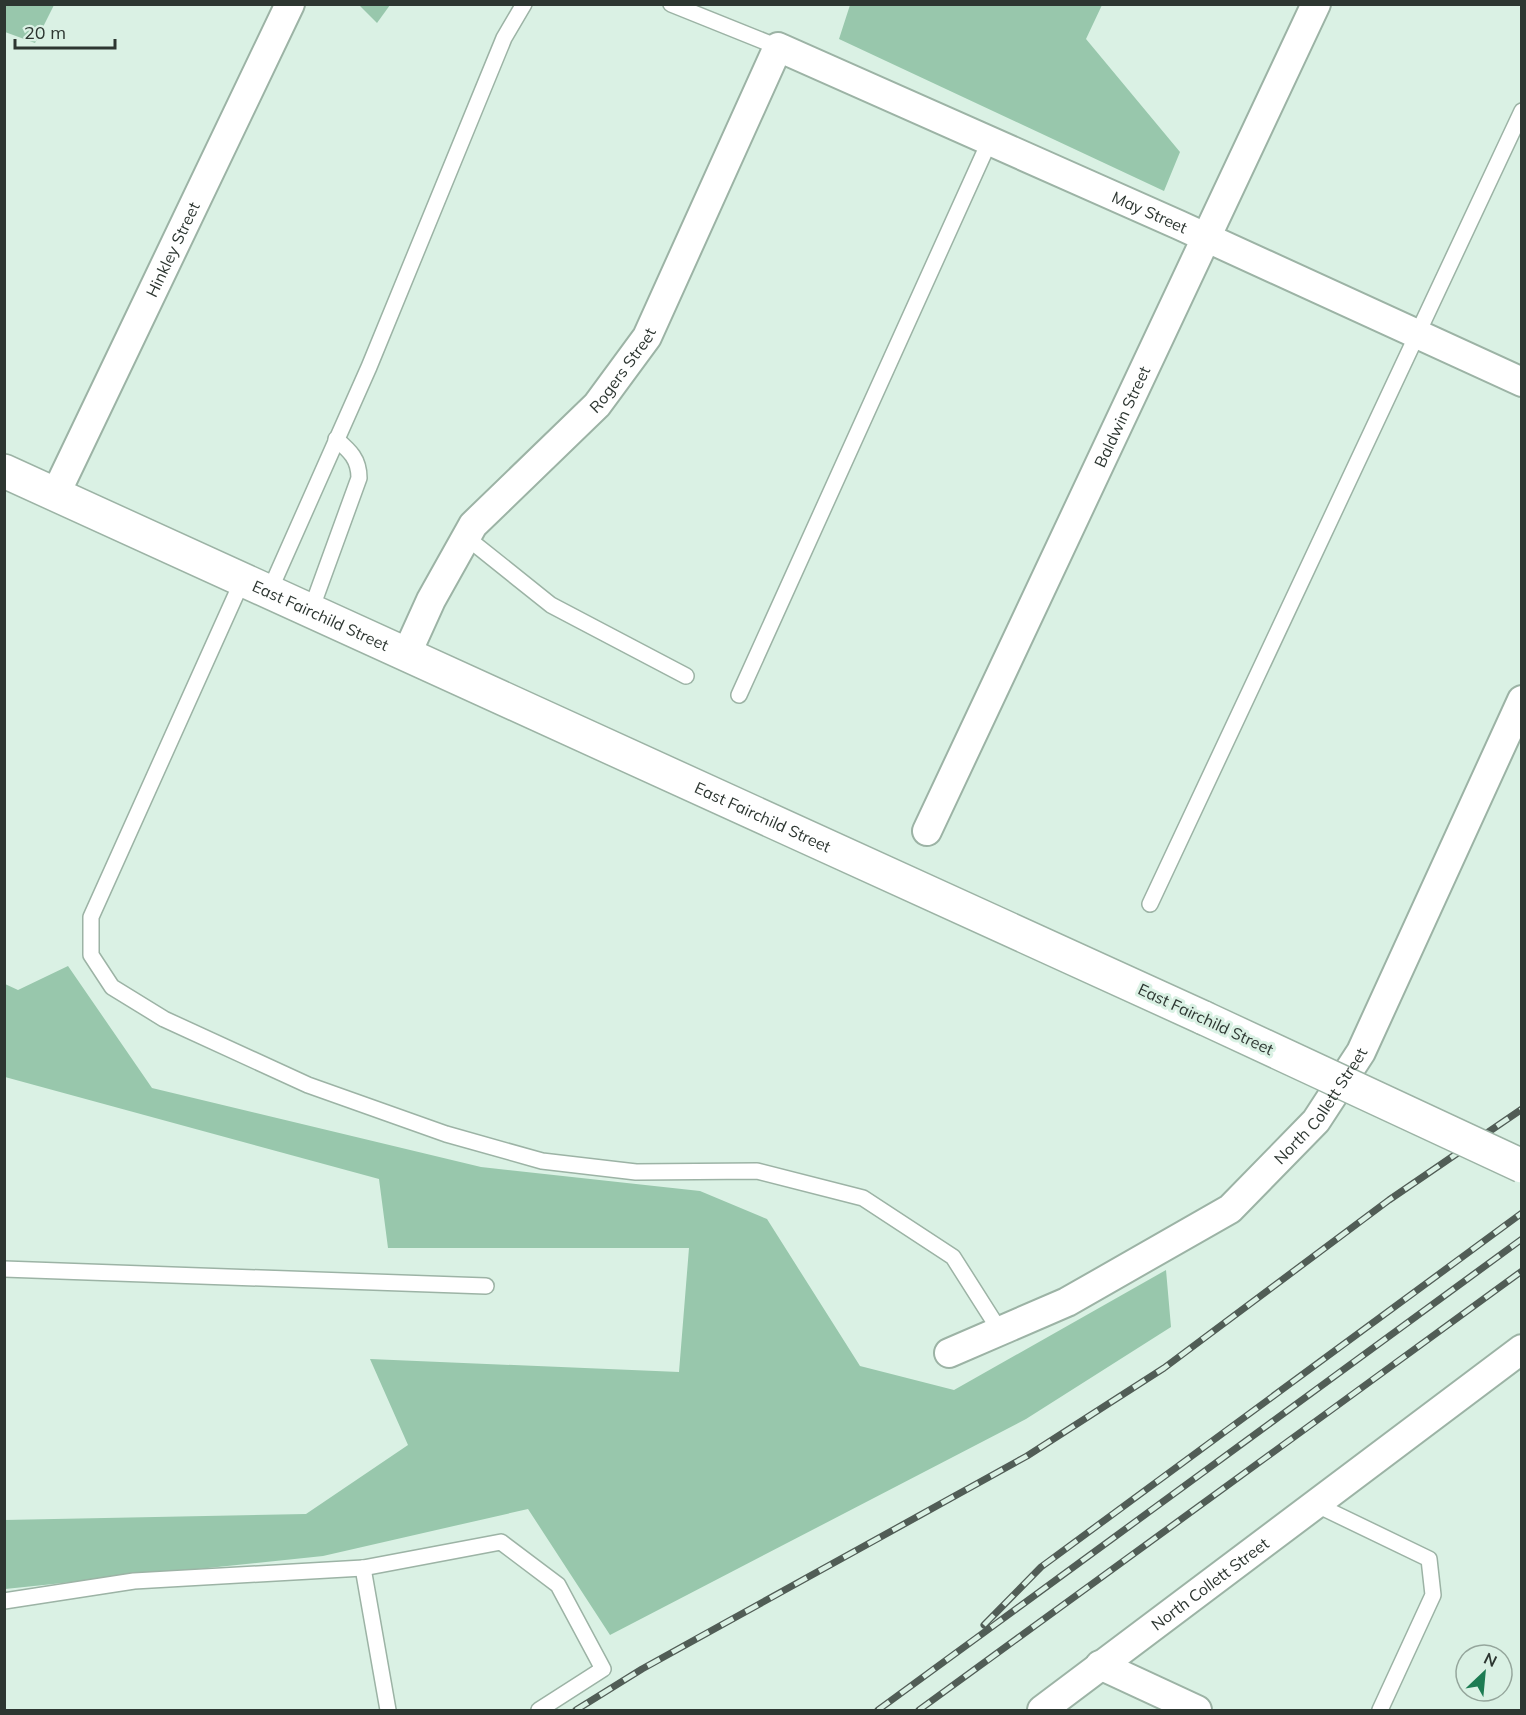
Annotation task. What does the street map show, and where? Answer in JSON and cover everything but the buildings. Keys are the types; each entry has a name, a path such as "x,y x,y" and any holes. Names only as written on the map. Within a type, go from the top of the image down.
{"street":[{"name":"Hinkley Street","path":"56,493 290,4"},
{"name":"Baldwin Street","path":"927,831 1204,237 1316,4"},
{"name":"May Street","path":"778,47 990,140 1521,382"},
{"name":"Rogers Street","path":"407,653 431,600 473,525 597,405 647,337 778,47"},
{"name":"East Fairchild Street","path":"4,471 1204,1018 1521,1166"},
{"name":"North Collett Street","path":"949,1353 1067,1302 1230,1209 1316,1121 1361,1052 1521,700"},
{"name":"North Collett Street","path":"1042,1710 1521,1349"},
{"path":"1100,1665 1197,1710"}],"lane":[{"path":"524,4 504,38 369,367 336,439 257,585 91,917 91,955 112,987 164,1019 308,1085 446,1134 531,1158 636,1172 757,1171 863,1198 953,1257 1000,1331"},
{"path":"671,4 778,47"},
{"path":"1150,904 1521,111"},
{"path":"739,695 990,140"},
{"path":"311,610 359,478 359,466 352,453 336,439"},
{"path":"466,537 551,605 686,676"},
{"path":"4,1269 486,1286"},
{"path":"1315,1504 1429,1559 1433,1595 1380,1710"},
{"path":"4,1601 134,1581 363,1568 501,1542 558,1585 603,1669 539,1710"},
{"path":"363,1568 388,1710"}],"green space":[{"path":"4,5 54,5 35,43 5,32"},
{"path":"359,5 390,5 377,23"},
{"path":"850,5 1102,5 1086,39 1180,152 1164,191 839,39"},
{"path":"68,966 152,1088 481,1167 700,1191 767,1219 860,1366 954,1390 1166,1270 1171,1327 1026,1419 610,1635 528,1509 323,1556 5,1589 4,1520 306,1514 408,1445 370,1359 679,1372 689,1248 388,1248 379,1179 5,1077 5,984 18,990"}],"railway":[{"path":"576,1710 642,1669 1027,1456 1164,1368 1389,1200 1522,1109"},
{"path":"984,1625 1041,1567 1522,1213"},
{"path":"878,1710 1522,1239"},
{"path":"919,1710 1522,1271"}]}
